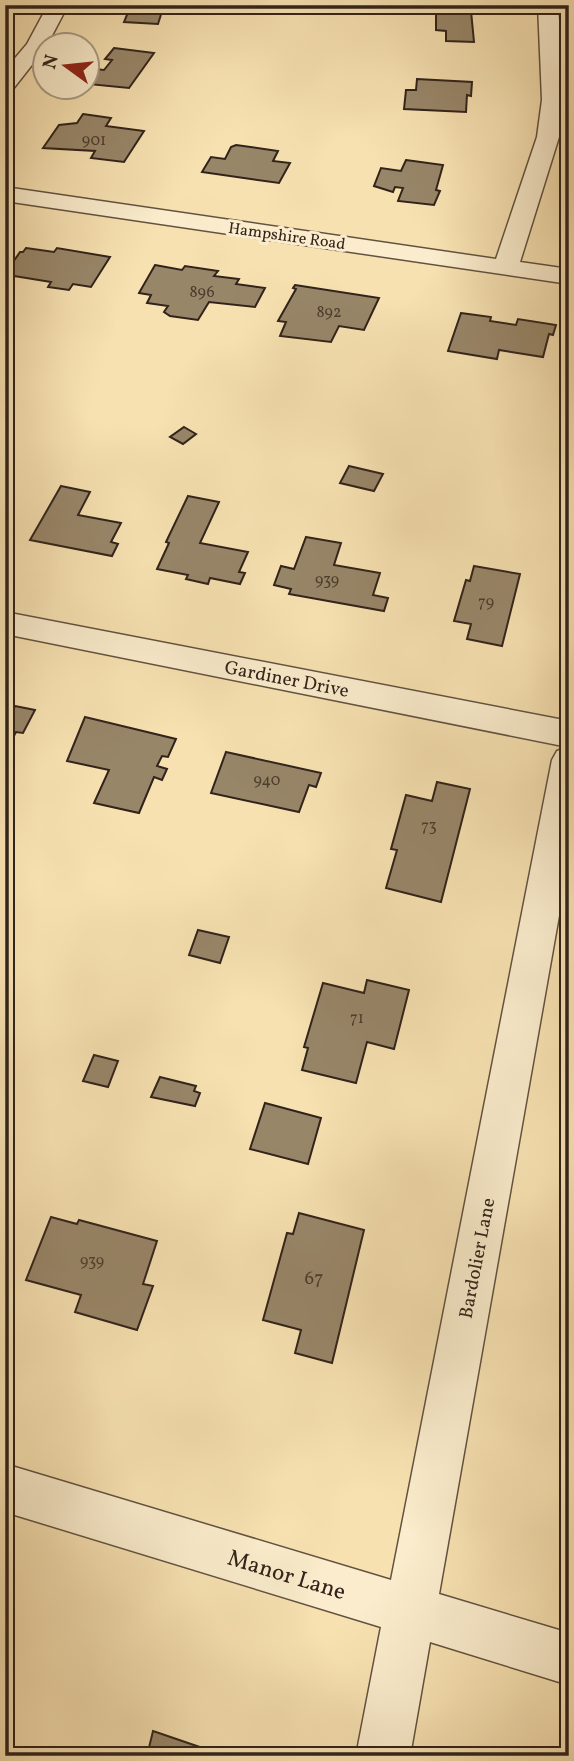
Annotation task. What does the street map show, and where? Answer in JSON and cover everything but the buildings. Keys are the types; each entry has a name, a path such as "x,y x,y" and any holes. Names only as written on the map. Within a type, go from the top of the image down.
{"street":[{"path":"5,84 36,46 58,5"},
{"path":"506,267 548,137 553,100 548,5"},
{"name":"Hampshire Road","path":"5,194 569,277"},
{"name":"Gardiner Drive","path":"5,623 569,734"},
{"name":"Bardolier Lane","path":"383,1756 569,760"},
{"name":"Manor Lane","path":"5,1488 569,1659"}]}
